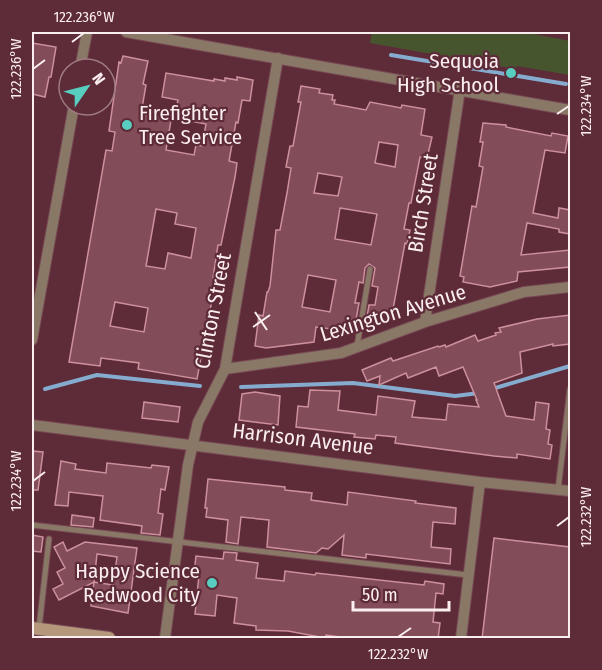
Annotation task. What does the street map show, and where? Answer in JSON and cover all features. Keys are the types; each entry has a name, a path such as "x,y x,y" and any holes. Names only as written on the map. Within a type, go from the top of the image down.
{"main road":[{"path":"35,629 110,639"}],"street":[{"path":"82,57 87,32"},
{"path":"126,32 570,110"},
{"name":"Clinton Street","path":"165,639 192,444 198,422 225,369 278,58"},
{"name":"Birch Street","path":"425,322 460,90"},
{"path":"32,340 72,117"},
{"name":"Lexington Avenue","path":"225,369 341,353 425,322 524,292 570,287"},
{"name":"Harrison Avenue","path":"32,425 480,482 570,491"},
{"path":"461,639 480,482"}],"lane":[{"path":"357,347 370,269"},
{"path":"558,490 570,389"},
{"path":"32,525 468,575"},
{"path":"35,629 49,539"}],"green space":[{"path":"372,32 523,32 570,41 570,75 517,66 516,69 370,43"}],"building":[{"path":"32,43 56,47 45,97 32,94"},
{"path":"123,56 148,61 143,84 146,85 141,114 171,120 166,150 194,155 196,145 202,146 206,124 174,118 178,100 162,97 166,73 214,81 214,79 225,81 225,78 237,80 237,77 253,80 250,101 242,100 238,123 236,122 229,161 237,163 235,177 221,245 218,245 213,278 216,279 197,379 138,369 139,363 101,358 100,366 69,362 106,150 112,151 115,132 109,131 111,117 117,117 119,62 121,63","holes":["156,209 177,213 175,224 196,228 191,258 168,253 165,269 146,266","115,302 148,308 144,332 110,326"]},
{"path":"301,86 320,89 319,93 333,95 334,104 366,110 370,102 401,108 402,105 425,109 421,135 432,137 427,158 420,157 411,203 409,203 404,229 410,230 407,244 405,243 392,315 376,312 374,323 366,322 369,305 375,305 378,287 372,286 375,268 369,264 365,268 363,283 359,282 355,303 359,303 356,320 349,319 347,331 316,327 314,342 266,348 255,346 259,315 263,316 270,286 276,230 280,230 291,168 286,167 290,146 293,146 301,102 298,102","holes":["379,142 398,145 395,167 375,163","318,173 342,177 338,196 314,193","340,208 377,214 371,245 335,239","308,275 336,280 330,312 302,307"]},
{"path":"483,123 506,125 506,127 551,136 552,133 568,136 565,153 545,150 533,213 558,218 559,208 570,210 570,234 559,232 559,229 527,223 521,255 570,250 570,267 518,272 517,281 490,287 463,282 464,277 460,276 472,206 476,207 483,167 479,166"},
{"path":"570,315 570,344 553,346 553,344 520,352 522,373 494,383 506,416 534,420 536,402 549,404 546,429 550,430 548,444 552,445 550,459 517,454 517,458 494,456 395,443 396,437 376,435 375,439 354,437 355,434 296,427 298,406 308,407 310,390 340,391 338,410 376,415 378,396 415,401 412,417 446,420 448,404 479,407 463,367 439,376 436,367 408,378 406,373 379,385 380,376 367,381 362,370 391,358 393,361 438,346 445,345 446,347 475,335 478,341 501,332 499,328 537,319"},
{"path":"255,392 280,396 278,425 239,420 242,394"},
{"path":"144,402 180,407 178,422 142,418"},
{"path":"32,451 43,452 38,490 32,490"},
{"path":"61,461 76,464 75,469 106,473 107,463 151,468 152,465 169,467 165,490 161,489 158,513 163,514 160,535 141,533 142,526 100,520 103,496 69,492 68,506 55,505"},
{"path":"208,479 285,487 285,490 312,493 311,500 347,505 348,492 456,508 455,524 433,522 431,547 451,549 450,564 366,554 366,558 342,555 344,535 328,549 322,548 316,553 267,547 269,520 241,517 238,544 226,542 228,520 206,517"},
{"path":"72,515 94,518 93,527 71,525"},
{"path":"32,535 43,537 41,552 32,551"},
{"path":"494,538 570,547 570,639 482,639"},
{"path":"63,542 67,551 85,542 137,548 128,613 91,606 94,582 59,600 53,589 63,584 57,572 65,568 54,547","holes":["97,554 117,557 113,585 94,582"]},
{"path":"224,552 237,553 236,560 258,563 256,578 284,581 285,571 424,585 425,581 444,584 443,594 436,593 433,622 440,623 438,639 354,639 326,635 325,638 288,631 256,630 256,626 234,623 237,598 217,595 215,616 195,614 199,575 194,574 196,556 223,559"}],"waterway":[{"path":"391,55 566,84"},
{"path":"492,389 570,366"},
{"path":"45,389 97,375 200,386"},
{"path":"241,387 353,383 455,396 479,393"}],"place":[{"name":"Sequoia High School","path":"511,73"},
{"name":"Firefighter Tree Service","path":"127,125"},
{"name":"Happy Science Redwood City","path":"212,583"}]}
